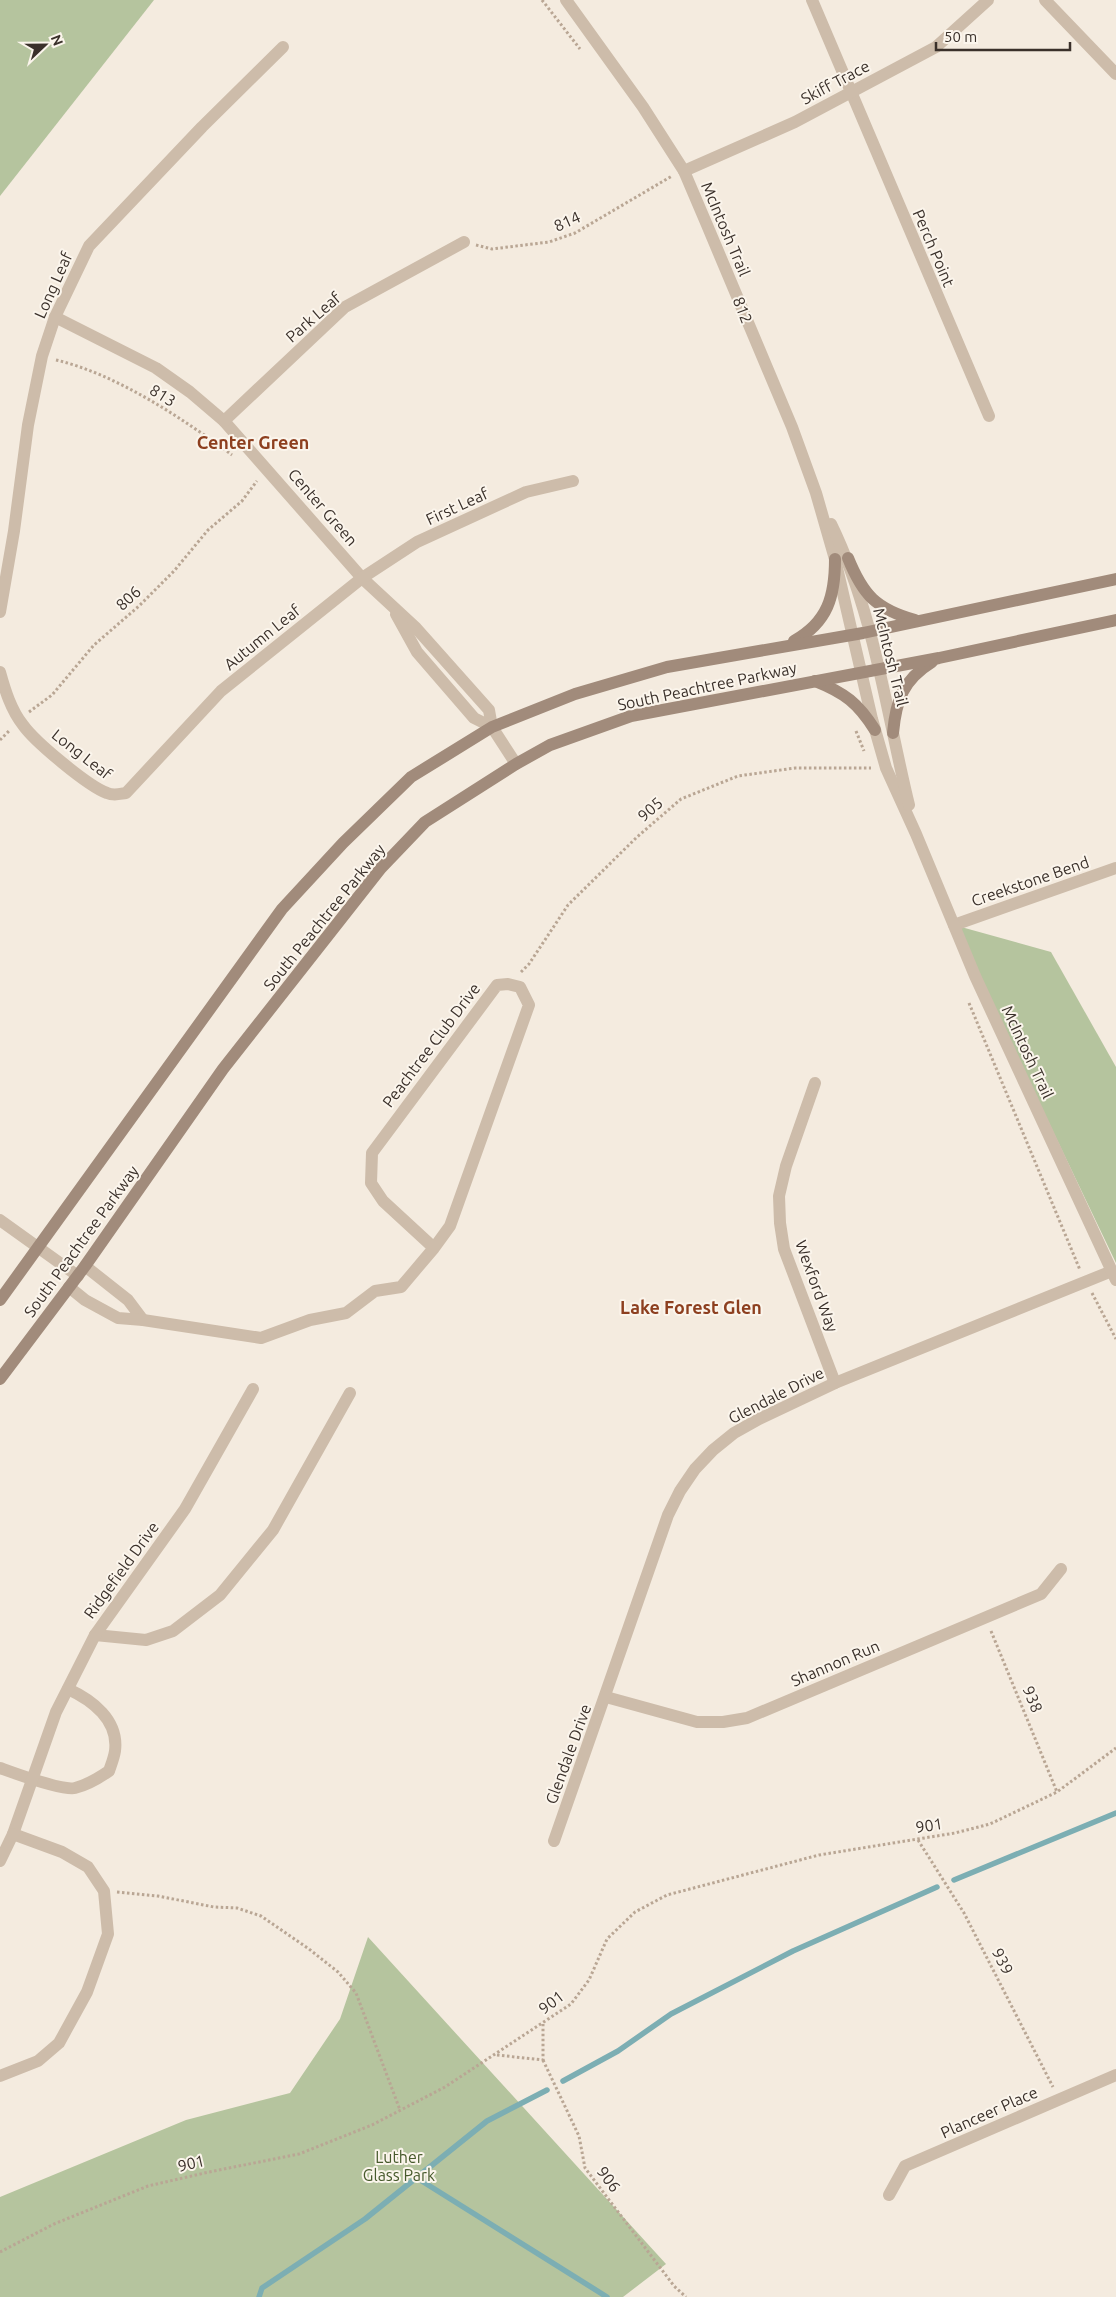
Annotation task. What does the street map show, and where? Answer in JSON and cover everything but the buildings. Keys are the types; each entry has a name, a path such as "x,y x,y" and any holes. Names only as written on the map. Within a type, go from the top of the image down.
{"main road":[{"path":"841,559 873,600 894,614 918,621"},
{"path":"785,646 808,632 826,612 835,586 841,559"},
{"name":"South Peachtree Parkway","path":"0,1300 282,909 344,843 412,777 492,727 575,694 667,667 870,631 1116,579"},
{"name":"South Peachtree Parkway","path":"0,1379 69,1288 223,1069 381,868 425,822 516,764 550,745 631,716 939,658 1116,620"},
{"path":"893,733 895,709 904,688 919,670 939,658"},
{"path":"815,681 840,691 855,703 861,708 875,730"}],"street":[{"name":"McIntosh Trail","path":"566,0 643,107 684,171 777,391 870,631 916,834"},
{"name":"Perch Point","path":"812,0 850,94 989,416"},
{"name":"Skiff Trace","path":"684,171 795,122 936,47 988,0"},
{"path":"1045,0 1116,74"},
{"name":"Long Leaf","path":"0,612 14,531 28,424 42,356 55,317 89,246 202,127 284,47"},
{"name":"Park Leaf","path":"224,421 345,307 464,242"},
{"name":"Center Green","path":"55,317 156,368 190,392 224,421 362,578 391,605 416,652 474,718 492,727"},
{"name":"First Leaf","path":"362,578 417,542 484,511 526,492 573,481"},
{"name":"McIntosh Trail","path":"841,559 852,634 886,768 916,834 974,976 1114,1275"},
{"name":"Autumn Leaf","path":"187,728 221,691 362,578"},
{"name":"Long Leaf","path":"0,672 19,720 43,745 105,793 115,795 126,793 187,728"},
{"path":"492,727 516,764"},
{"name":"Creekstone Bend","path":"954,925 1116,868"},
{"path":"69,1288 85,1300 118,1318 261,1338 310,1320 346,1314 375,1292 401,1287 450,1226 529,1005 520,987 508,984"},
{"name":"Peachtree Club Drive","path":"434,1248 383,1201 371,1183 372,1153 444,1052 497,985 508,984"},
{"name":"Wexford Way","path":"815,1083 786,1166 780,1196 780,1223 784,1249 835,1382"},
{"path":"0,1220 38,1248 81,1270 128,1300 143,1320"},
{"name":"Glendale Drive","path":"554,1841 606,1697 668,1515 680,1491 695,1469 713,1450 734,1433 835,1382 1114,1275"},
{"name":"Ridgefield Drive","path":"0,1861 13,1834 56,1712 95,1635 184,1509 254,1388"},
{"path":"95,1635 146,1640 173,1630 220,1595 272,1530 350,1393"},
{"name":"Shannon Run","path":"606,1697 697,1722 723,1722 747,1718 1041,1594 1061,1569"},
{"path":"0,1768 32,1779 73,1789 95,1780 109,1771 115,1750 112,1733 105,1715 87,1698 68,1689"},
{"path":"0,2076 38,2061 59,2043 87,1992 108,1934 104,1891 88,1867 62,1852 13,1834"},
{"name":"Planceer Place","path":"889,2195 905,2166 1116,2074"}],"path":[{"path":"542,0 584,53"},
{"path":"665,169 673,184"},
{"name":"814","path":"464,242 492,249 549,242 575,233 669,177"},
{"name":"813","path":"42,356 80,366 117,382 155,404 238,460"},
{"name":"806","path":"0,740 19,720 52,695 94,644 139,606 174,571 208,530 242,501 268,469"},
{"name":"905","path":"508,984 529,964 568,906 637,837 681,799 738,776 794,768 871,768"},
{"name":"938","path":"985,1616 1057,1792"},
{"name":"901","path":"0,2252 54,2224 148,2186 299,2154 372,2125 445,2087 571,2004 589,1980 607,1939 635,1912 667,1895 819,1855 918,1840 990,1824 1057,1792 1116,1748"},
{"name":"939","path":"918,1840 964,1913 1059,2099"},
{"path":"104,1891 158,1896 214,1907 236,1908 261,1916 338,1972 356,1994 400,2110"},
{"name":"906","path":"543,2024 543,2060 579,2136 585,2168 674,2286 686,2297"},
{"path":"496,2055 543,2060"}],"green space":[{"path":"0,0 154,0 0,196"},
{"path":"954,925 1051,952 1116,1067 1116,1263"},
{"name":"Luther Glass Park","path":"368,1937 666,2264 623,2297 0,2297 0,2197 186,2120 290,2093 340,2019"}],"waterway":[{"path":"954,1880 1116,1813"},
{"path":"563,2081 618,2051 671,2014 793,1951 937,1887"},
{"path":"259,2297 262,2288 365,2219 487,2121 547,2090"},
{"path":"417,2178 607,2297"}],"district":[{"name":"Center Green","path":"253,442"},
{"name":"Lake Forest Glen","path":"691,1307"}]}
